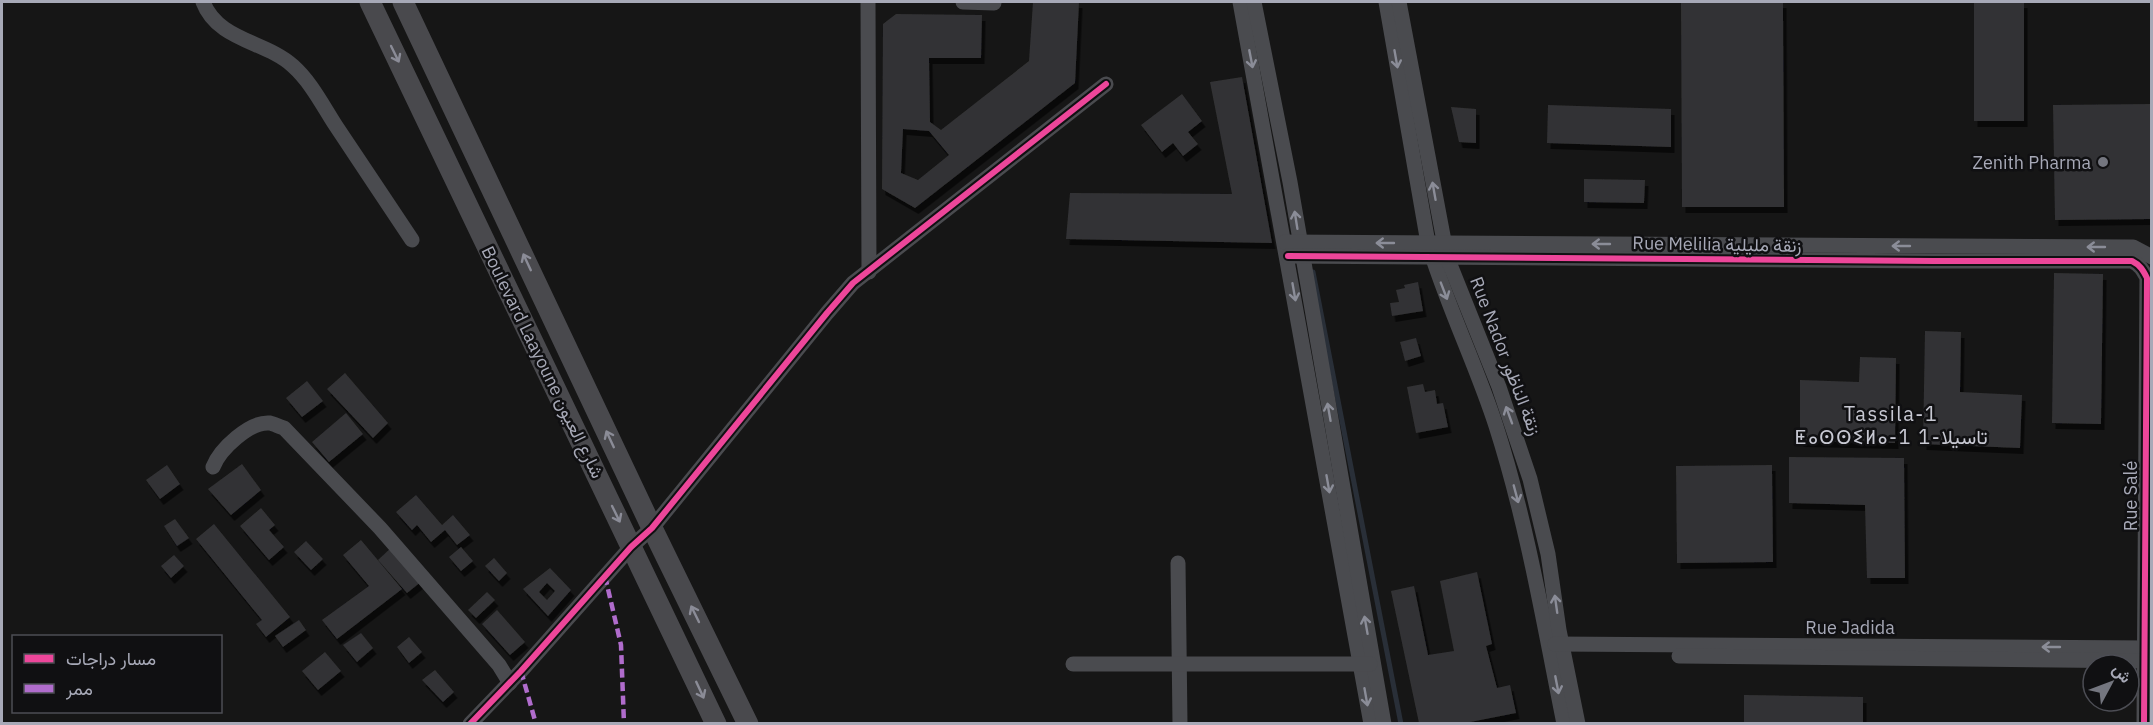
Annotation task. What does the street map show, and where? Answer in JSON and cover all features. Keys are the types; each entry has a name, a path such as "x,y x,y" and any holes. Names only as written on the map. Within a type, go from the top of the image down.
{"street":[{"path":"203,2 206,9 227,31 250,44 276,54 302,75 412,240"},
{"name":"Boulevard Laayoune شارع العيون","path":"370,2 716,723"},
{"name":"Boulevard Laayoune شارع العيون","path":"403,2 652,528 748,723"},
{"path":"868,2 869,272"},
{"path":"963,2 994,3"},
{"path":"1240,2 1294,249"},
{"path":"1254,2 1294,249 1367,664 1384,723"},
{"name":"Rue Nador زنقة الناظور","path":"1386,2 1437,250 1499,387 1530,479 1548,554 1564,723"},
{"name":"Rue Nador زنقة الناظور","path":"1399,2 1437,250"},
{"path":"470,723 510,683 631,547 652,528 854,283 1106,84"},
{"name":"Rue Melilia زنقة مليلية","path":"1294,249 2133,247 2149,263"},
{"name":"Rue Salé","path":"2144,723 2148,654 2147,278 2149,263"},
{"path":"213,467 216,459 227,446 251,427 269,423 284,428 380,528 499,665 510,683"},
{"path":"1178,563 1180,723"},
{"name":"Rue Nador زنقة الناظور","path":"1556,649 1578,723"},
{"name":"Rue Jadida","path":"1556,649 2148,654"},
{"path":"1073,664 1367,664"},
{"path":"1367,664 1371,723"}],"building":[{"path":"1033,2 1079,2 1075,83 915,208 882,189 883,24 896,14 982,15 981,58 929,58 930,122 941,130 1029,61","holes":["903,129 929,131 949,155 918,180 901,173"]},
{"path":"1681,2 1783,2 1784,207 1682,207"},
{"path":"1974,2 2024,2 2024,121 1974,121"},
{"path":"1242,77 1272,243 1066,239 1070,193 1232,194 1210,82"},
{"path":"1182,94 1202,121 1188,132 1198,144 1183,156 1173,143 1162,152 1141,125"},
{"name":"Zenith Pharma","path":"2151,104 2151,219 2055,220 2053,105"},
{"path":"1548,105 1671,109 1671,147 1547,143"},
{"path":"1451,107 1476,109 1476,143 1459,142"},
{"path":"1584,179 1645,180 1644,203 1584,202"},
{"path":"2054,273 2103,274 2101,424 2052,423"},
{"path":"1418,282 1423,311 1392,316 1390,303 1399,302 1396,290 1405,288 1404,285"},
{"path":"1925,331 1961,332 1960,392 2022,395 2020,448 1923,444"},
{"path":"1416,338 1421,356 1405,361 1400,342"},
{"path":"1860,357 1896,358 1895,443 1800,441 1800,380 1859,382"},
{"path":"345,373 388,423 373,438 327,389"},
{"path":"307,381 323,401 302,417 286,398"},
{"path":"1423,384 1425,392 1435,390 1437,404 1443,403 1448,427 1416,433 1407,387"},
{"path":"346,413 363,434 329,462 312,442"},
{"path":"1789,457 1904,458 1905,578 1867,578 1865,505 1789,503"},
{"path":"242,464 261,490 231,515 208,489"},
{"path":"167,465 180,484 160,499 146,480"},
{"path":"1772,465 1773,562 1677,563 1676,466"},
{"path":"416,495 442,525 453,515 470,535 457,545 445,530 431,542 417,525 412,530 396,512"},
{"path":"261,508 275,525 269,530 284,547 269,560 240,526"},
{"path":"175,519 189,538 177,546 164,526"},
{"path":"214,524 290,617 266,637 256,624 262,620 196,539"},
{"path":"361,540 402,589 337,639 322,620 369,586 343,555"},
{"path":"306,541 323,559 311,570 294,552"},
{"path":"393,546 422,581 407,593 378,560"},
{"path":"461,547 473,561 461,571 449,557"},
{"path":"174,555 184,566 171,578 161,566"},
{"path":"494,558 507,573 499,581 485,566"},
{"path":"550,568 571,590 548,616 523,589","holes":["547,583 555,591 547,600 539,592"]},
{"path":"1477,572 1492,644 1486,646 1497,688 1510,685 1516,713 1465,723 1419,723 1391,591 1414,586 1428,655 1454,651 1440,581"},
{"path":"487,592 495,600 476,618 468,610"},
{"path":"497,610 525,642 510,655 482,624"},
{"path":"299,620 306,630 283,647 275,636"},
{"path":"361,633 373,648 357,662 343,645"},
{"path":"409,637 422,652 409,663 397,647"},
{"path":"325,652 341,671 318,690 302,671"},
{"path":"435,670 454,692 443,702 422,680"},
{"path":"1744,695 1863,697 1863,723 1744,723"}],"waterway":[{"path":"1313,272 1401,724"}],"marked path":[{"path":"605,576 621,645 624,724"},
{"path":"521,671 536,724"}],"cycle path":[{"path":"470,724 521,671 631,547 652,528 853,283 1106,84"},
{"path":"1288,256 2132,261 2141,268 2147,278 2144,724"}],"place":[{"name":"Zenith Pharma","path":"2103,162"}],"district":[{"name":"Tassila-1 ⵟⴰⵙⵙⵉⵍⴰ-1 1-تاسيلا","path":"1891,424"}]}
